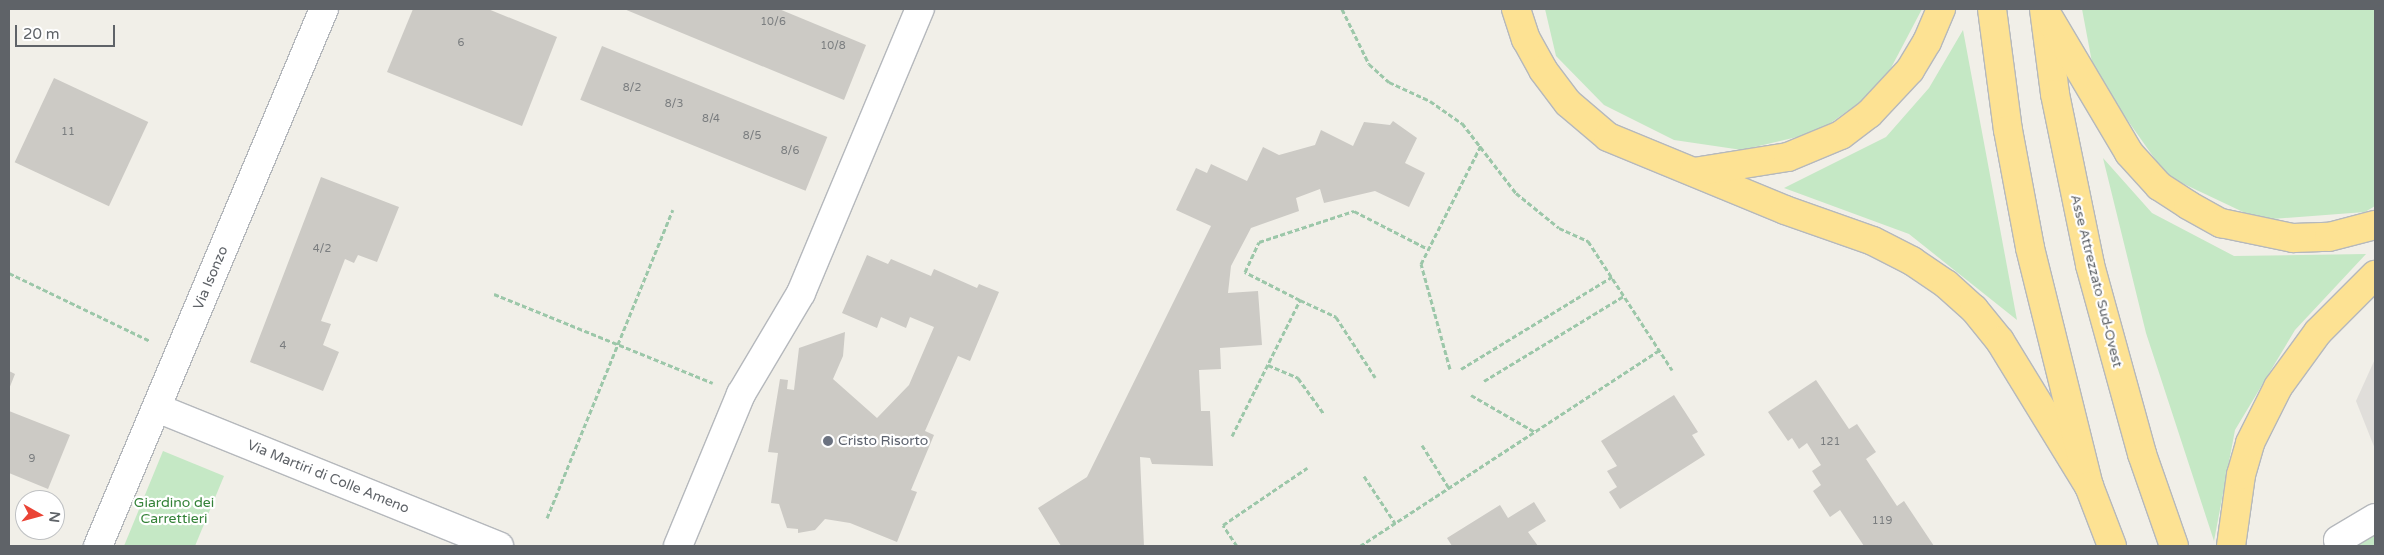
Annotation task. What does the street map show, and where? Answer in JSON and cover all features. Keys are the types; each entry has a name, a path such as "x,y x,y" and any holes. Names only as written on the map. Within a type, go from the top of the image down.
{"highway":[{"path":"1516,9 1526,39 1543,70 1575,110 1608,136 1628,147 1785,210 1873,241 1912,261 1946,284 1974,309 2000,341 2089,486"},
{"path":"1693,172 1788,157 1841,135 1869,114 1910,70 1927,42 1941,9"},
{"path":"1992,9 2008,130 2030,248 2089,486 2112,546"},
{"path":"2044,9 2129,153 2159,186 2188,205 2221,223 2293,238 2329,237 2375,225"},
{"name":"Asse Attrezzato Sud-Ovest","path":"2044,9 2055,94 2090,266 2142,454 2174,546"},
{"path":"2231,546 2241,475 2250,442 2278,387 2318,332 2375,275"}],"street":[{"name":"Via Isonzo","path":"98,546 324,9"},
{"path":"678,546 741,394 801,293 920,9"},
{"name":"Via Martiri di Colle Ameno","path":"157,408 498,546"},
{"path":"2338,540 2375,518"}],"path":[{"path":"1342,9 1369,64 1389,82 1430,101 1462,123 1516,193 1559,228 1588,241 1672,370"},
{"path":"1450,369 1421,264 1481,146"},
{"path":"547,518 673,210"},
{"path":"1375,377 1336,317 1245,272 1259,242 1354,212 1428,249"},
{"path":"9,273 179,355"},
{"path":"1461,369 1612,277"},
{"path":"494,294 741,394"},
{"path":"1484,381 1624,296"},
{"path":"1232,436 1300,300"},
{"path":"1360,546 1660,350"},
{"path":"1268,365 1298,378 1324,414"},
{"path":"1471,395 1535,432"},
{"path":"1422,445 1449,488"},
{"path":"1237,546 1223,525 1307,468"},
{"path":"1364,476 1395,523"}],"shaded area":[{"path":"2375,359 2375,449 2356,401"}],"green space":[{"path":"1545,9 1922,9 1881,87 1818,132 1742,150 1674,140 1604,105 1556,56"},
{"path":"2082,9 2375,9 2375,206 2365,212 2260,220 2167,176 2094,73"},
{"path":"1963,30 2017,320 1909,234 1784,188 1886,137 1929,88"},
{"path":"2103,158 2152,213 2234,256 2366,254 2295,330 2235,430 2214,541 2146,333"},
{"name":"Giardino dei Carrettieri","path":"163,451 224,476 195,546 124,546"},
{"path":"2375,522 2375,546 2336,546"}],"building":[{"path":"413,9 488,9 557,37 522,126 387,72"},
{"path":"624,9 779,9 866,45 844,100"},
{"path":"602,46 827,137 806,191 580,100"},
{"path":"54,78 148,122 109,206 15,162"},
{"path":"1393,121 1417,138 1405,163 1425,173 1409,207 1375,191 1324,203 1320,189 1296,198 1299,211 1251,228 1231,266 1228,293 1258,291 1262,345 1220,348 1221,369 1199,370 1201,411 1210,411 1213,466 1152,464 1150,458 1140,457 1144,546 1061,546 1038,508 1087,477 1211,226 1176,210 1196,168 1207,173 1211,164 1247,181 1263,147 1279,155 1315,145 1321,130 1353,146 1364,122 1390,125"},
{"path":"321,177 399,207 377,262 358,255 354,263 345,259 321,321 331,324 323,345 339,352 323,391 250,362"},
{"path":"867,255 888,264 891,259 931,276 934,269 977,288 979,284 999,292 970,361 958,356 925,431 934,435 911,490 917,492 897,542 850,523 825,519 815,530 798,533 798,529 787,528 779,504 771,503 778,453 768,452 780,379 788,380 787,389 794,390 799,348 845,332 843,356 833,379 877,418 909,385 934,327 910,317 906,328 881,317 877,328 842,313"},
{"path":"9,371 15,374 9,389"},
{"path":"1816,380 1849,429 1857,424 1876,452 1866,459 1897,506 1904,501 1934,546 1864,546 1840,510 1830,517 1813,491 1821,485 1812,471 1821,465 1807,443 1799,449 1792,438 1788,441 1768,412"},
{"path":"1674,395 1698,432 1692,435 1705,455 1620,509 1609,492 1617,487 1607,471 1617,466 1601,441"},
{"path":"9,411 70,435 48,489 9,473"},
{"path":"1534,502 1546,521 1528,532 1538,546 1452,546 1447,538 1500,505 1508,518"}],"place":[{"name":"Cristo Risorto","path":"828,441"}]}
